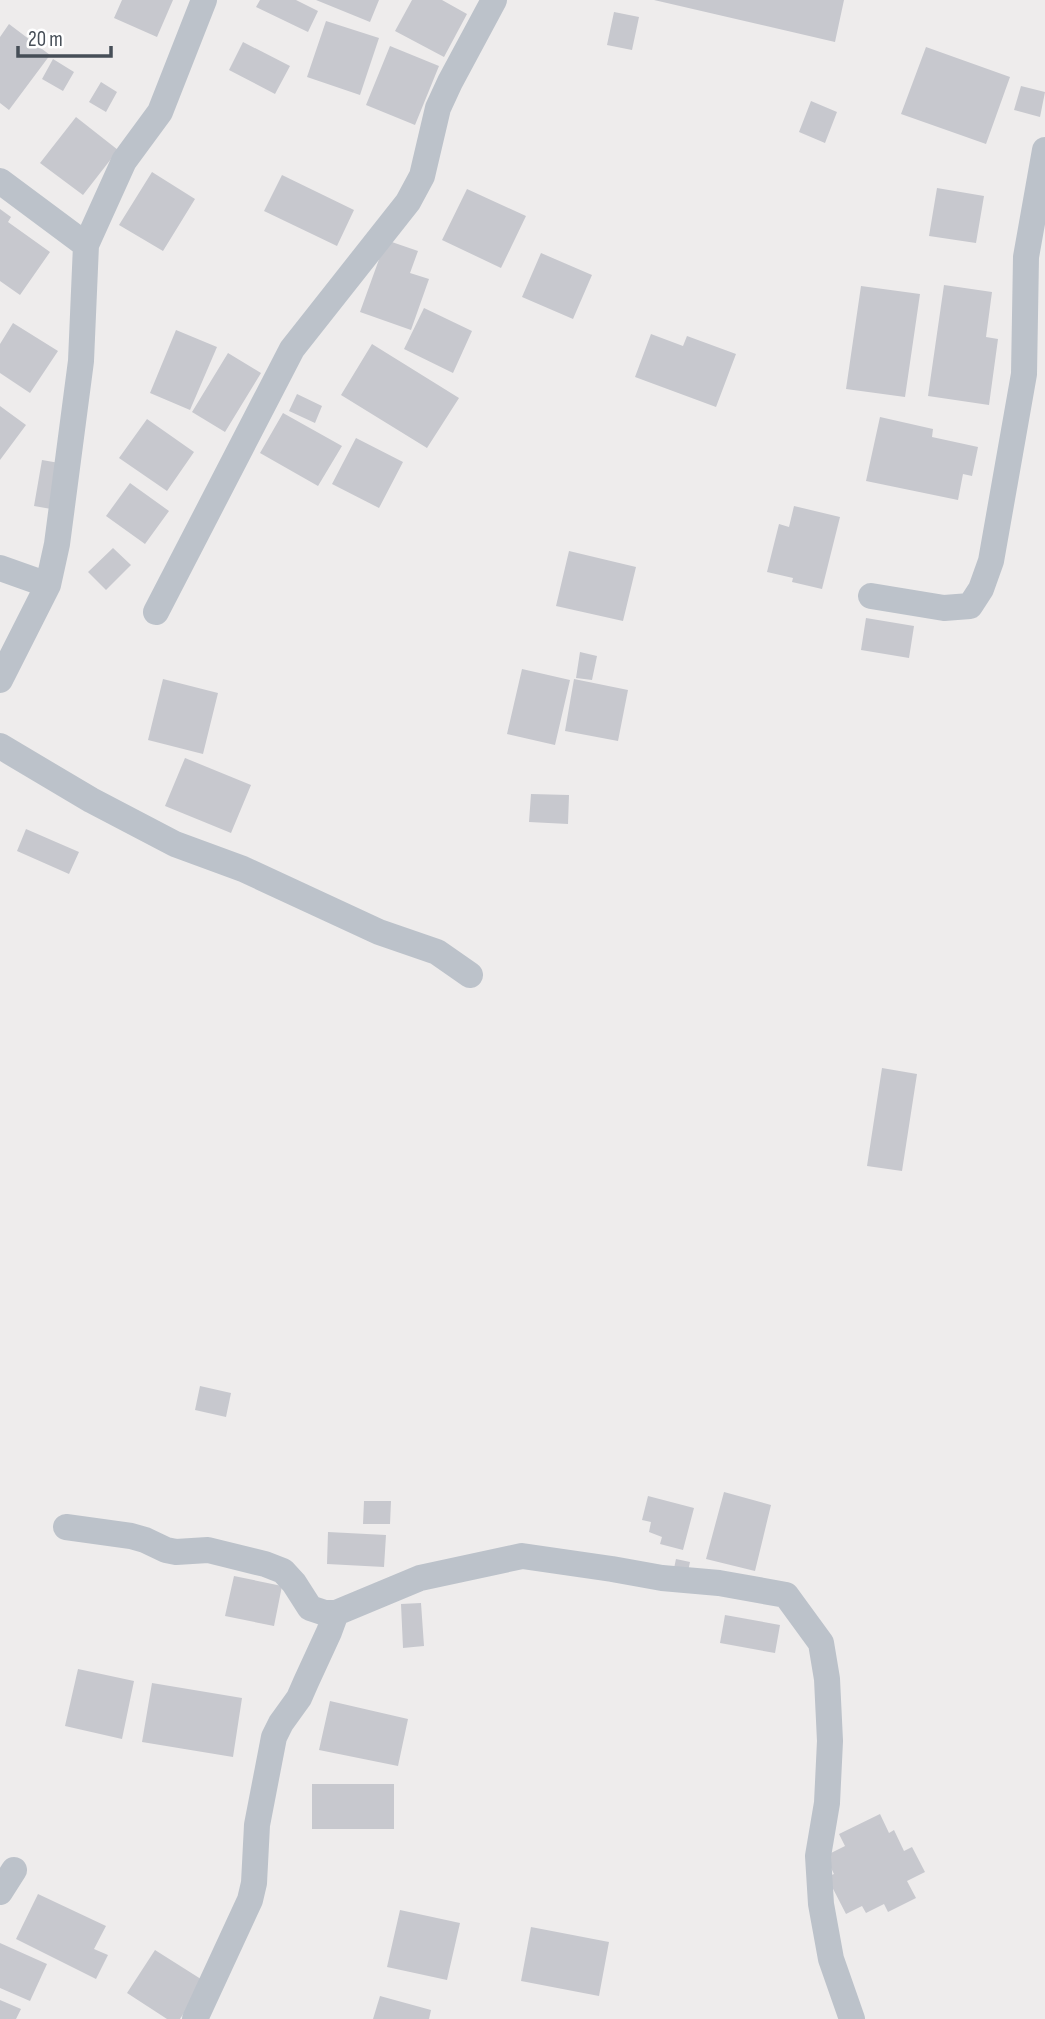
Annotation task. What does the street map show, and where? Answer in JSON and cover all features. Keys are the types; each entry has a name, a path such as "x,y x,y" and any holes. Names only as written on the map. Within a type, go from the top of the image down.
{"street":[{"path":"0,680 48,585 57,544 81,361 86,245 124,161 160,112 204,0"},
{"path":"156,612 292,349 408,202 418,185 438,108 494,0"},
{"path":"871,596 943,608 970,606 981,589 991,561 1024,374 1026,257 1045,150"},
{"path":"0,181 86,245"},
{"path":"0,568 48,585"},
{"path":"0,746 91,800 175,844 243,869 379,932 438,952 470,975"},
{"path":"66,1527 131,1536 176,1552 208,1550 265,1564 283,1571 323,1610"},
{"path":"323,1610 420,1578 522,1556 786,1595 821,1643 827,1679 830,1741 827,1803 818,1856 821,1905 831,1959 852,2019"},
{"path":"195,2019 250,1900 254,1883 257,1825 274,1737 299,1698 317,1658 323,1610"}],"building":[{"path":"122,0 173,0 157,37 114,18"},
{"path":"260,0 296,0 318,11 308,32 256,7"},
{"path":"316,0 379,0 370,22"},
{"path":"412,0 442,0 467,14 444,57 395,31"},
{"path":"654,0 844,0 835,42"},
{"path":"614,12 639,17 632,50 607,45"},
{"path":"326,21 379,38 360,95 307,77"},
{"path":"9,24 50,55 9,110 0,103 0,37"},
{"path":"243,42 290,66 275,94 229,70"},
{"path":"390,46 439,66 415,125 366,105"},
{"path":"926,47 1010,77 986,144 901,114"},
{"path":"53,59 74,72 63,91 42,79"},
{"path":"101,82 117,92 106,112 89,102"},
{"path":"1021,86 1045,92 1040,117 1014,110"},
{"path":"811,101 837,112 825,143 799,132"},
{"path":"76,117 118,150 83,195 40,163"},
{"path":"152,172 195,199 163,251 119,225"},
{"path":"282,175 354,210 337,246 264,211"},
{"path":"937,188 984,196 976,243 929,236"},
{"path":"467,189 526,216 501,268 442,240"},
{"path":"0,209 11,217 8,222 50,252 20,295 0,281"},
{"path":"386,240 418,251 410,273 429,279 411,330 360,312"},
{"path":"541,253 592,275 573,319 522,297"},
{"path":"944,285 992,292 986,337 998,339 989,405 928,396"},
{"path":"861,286 920,294 905,397 846,389"},
{"path":"424,308 472,331 453,373 404,349"},
{"path":"13,323 58,351 30,393 0,373 0,344"},
{"path":"176,330 217,347 190,410 150,393"},
{"path":"651,334 683,346 687,336 736,354 716,407 635,377"},
{"path":"372,344 459,398 427,448 341,395"},
{"path":"228,353 261,373 225,432 192,412"},
{"path":"297,394 322,406 315,423 289,411"},
{"path":"0,406 26,425 0,460"},
{"path":"283,413 342,446 318,486 260,453"},
{"path":"880,417 933,429 932,437 978,447 972,476 963,474 958,500 866,481"},
{"path":"147,419 194,452 167,491 119,458"},
{"path":"356,438 403,462 379,508 332,484"},
{"path":"42,460 65,464 57,510 34,506"},
{"path":"130,483 169,511 145,544 106,516"},
{"path":"794,506 840,517 822,589 792,582 793,578 767,572 779,524 789,527"},
{"path":"113,548 131,565 106,590 88,572"},
{"path":"569,551 636,567 623,621 556,606"},
{"path":"866,618 914,626 909,658 861,650"},
{"path":"580,652 597,656 592,680 576,678"},
{"path":"522,669 570,680 555,745 507,734"},
{"path":"163,679 218,693 203,754 148,740"},
{"path":"574,679 628,690 618,741 565,731"},
{"path":"185,758 251,785 231,833 165,806"},
{"path":"531,794 569,795 568,824 529,822"},
{"path":"26,829 79,852 69,874 17,851"},
{"path":"882,1068 917,1074 902,1171 867,1166"},
{"path":"200,1386 231,1393 226,1417 195,1410"},
{"path":"724,1492 771,1505 755,1571 706,1559"},
{"path":"648,1496 694,1508 683,1550 660,1544 662,1537 649,1532 651,1522 642,1520"},
{"path":"364,1501 391,1501 390,1524 363,1524"},
{"path":"328,1532 386,1535 384,1567 327,1564"},
{"path":"676,1559 690,1562 687,1576 673,1573"},
{"path":"234,1576 282,1586 274,1626 225,1616"},
{"path":"421,1603 424,1646 403,1648 401,1604"},
{"path":"725,1615 780,1625 775,1653 720,1643"},
{"path":"78,1669 134,1681 122,1739 65,1726"},
{"path":"152,1683 242,1698 233,1757 142,1742"},
{"path":"330,1701 408,1719 398,1766 319,1750"},
{"path":"312,1784 394,1784 394,1829 312,1829"},
{"path":"880,1814 889,1833 894,1830 904,1851 912,1847 925,1872 907,1881 916,1898 888,1912 884,1904 866,1913 862,1906 846,1914 827,1877 834,1874 825,1856 845,1846 839,1834"},
{"path":"38,1894 106,1926 94,1949 108,1955 96,1979 16,1939"},
{"path":"400,1910 460,1923 447,1980 387,1967"},
{"path":"531,1927 609,1942 599,1996 521,1981"},
{"path":"0,1943 47,1964 30,2001 0,1988"},
{"path":"155,1950 204,1981 180,2019 167,2019 127,1993"},
{"path":"380,1996 431,2010 429,2019 373,2019"},
{"path":"0,2000 21,2009 16,2019 0,2019"}]}
